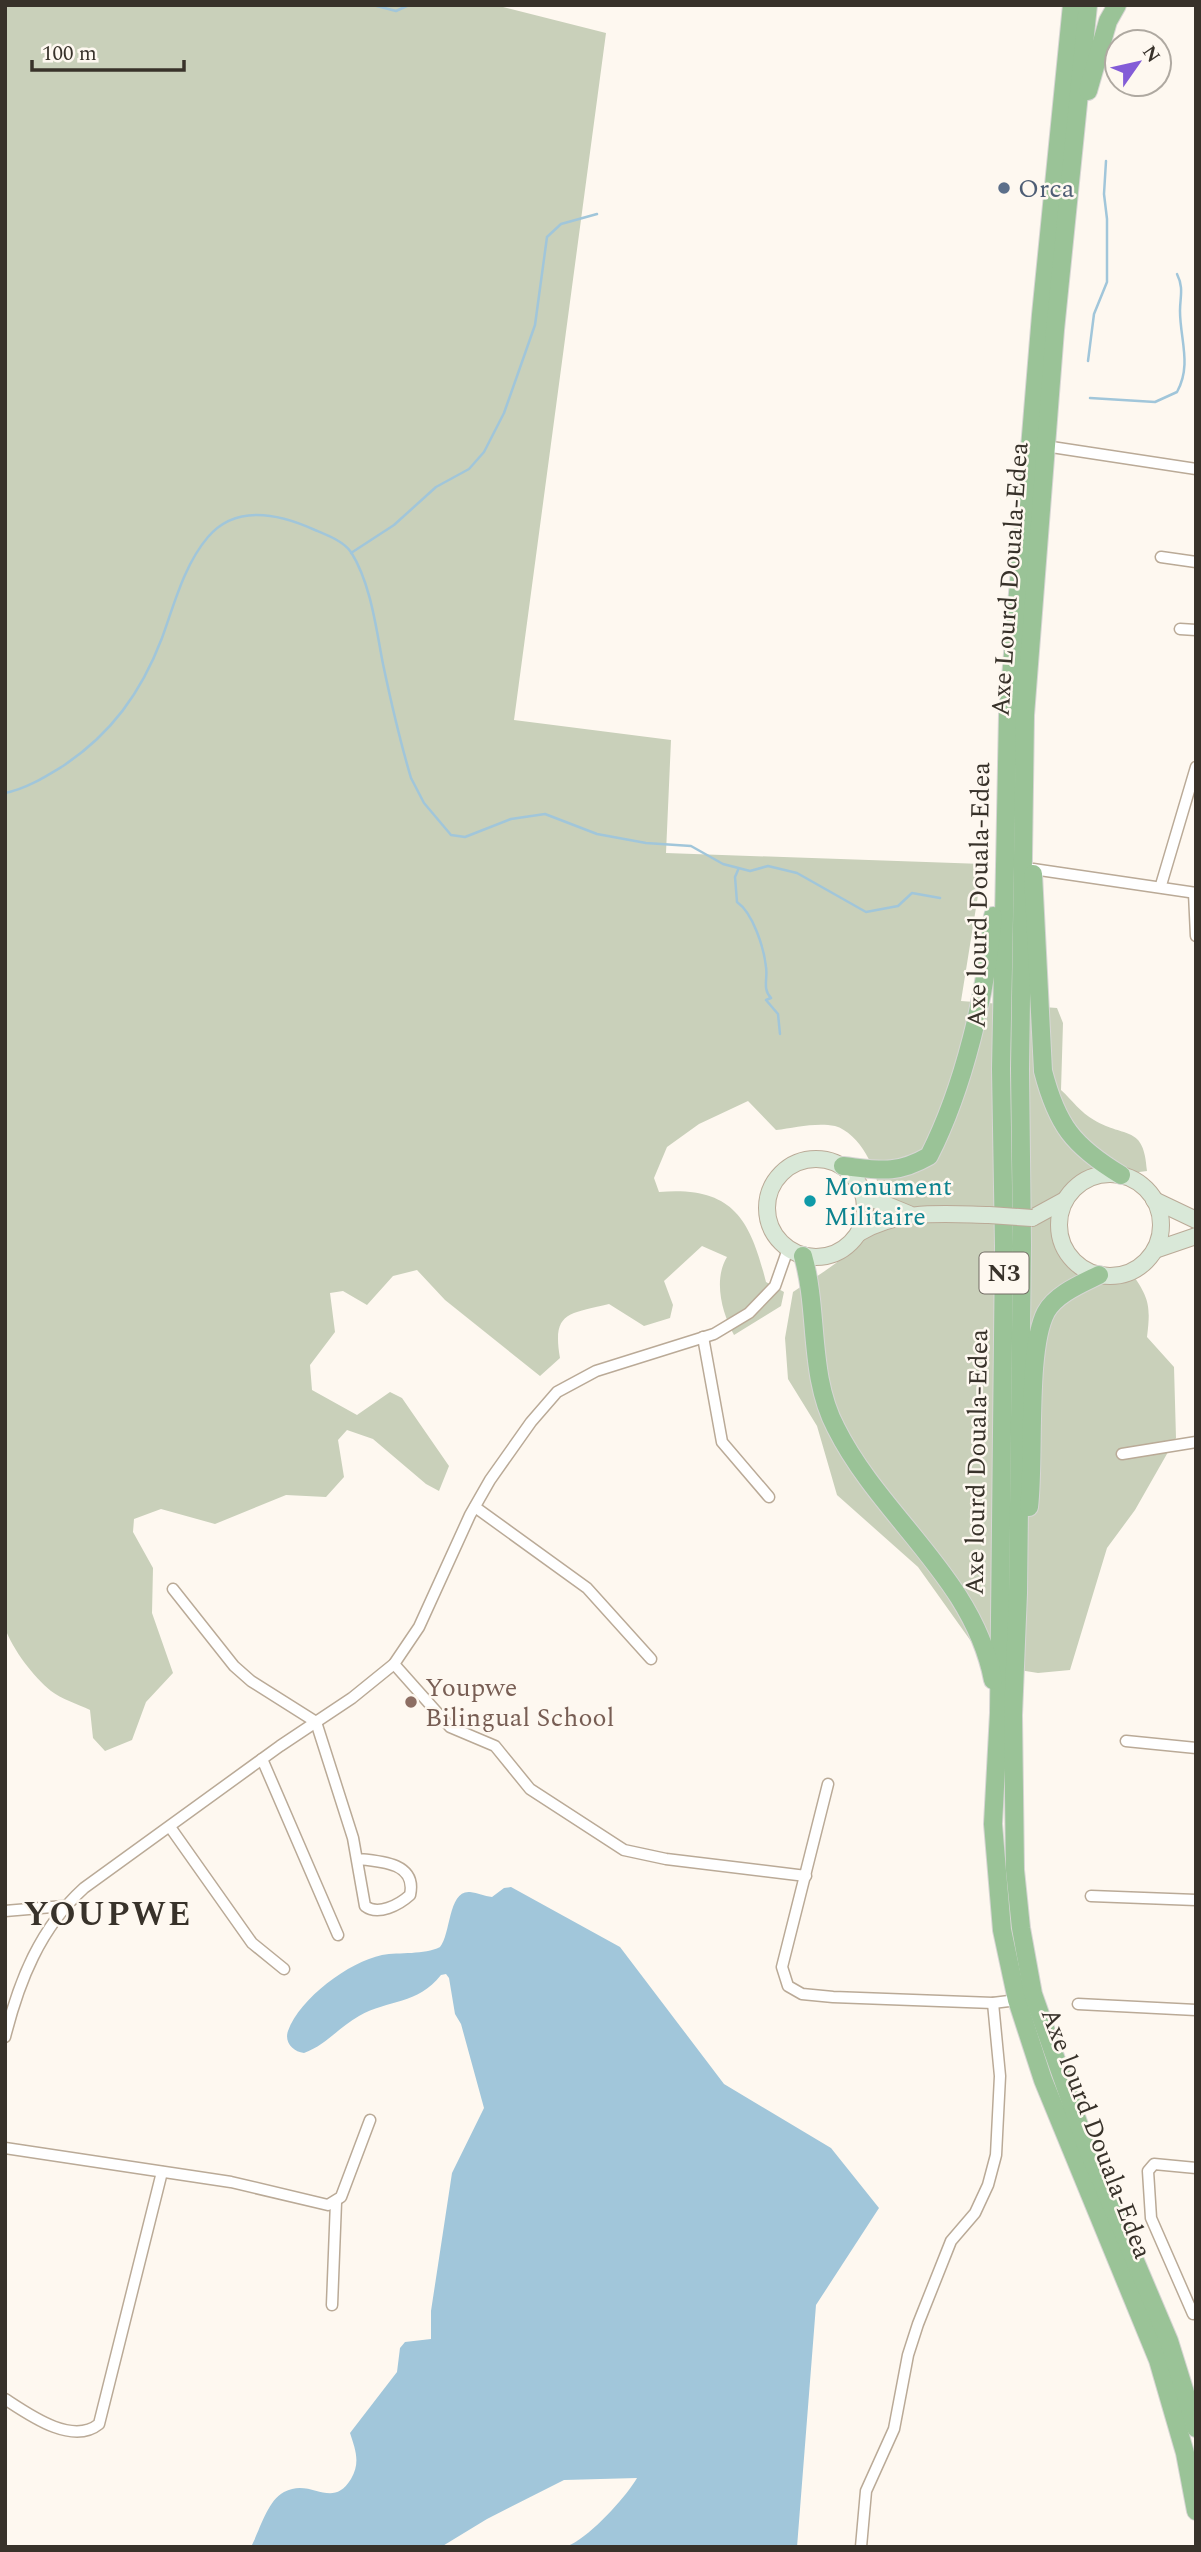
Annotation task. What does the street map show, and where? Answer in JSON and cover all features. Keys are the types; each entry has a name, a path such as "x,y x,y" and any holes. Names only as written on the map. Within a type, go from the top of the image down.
{"highway":[{"path":"1065,5 1068,48"},
{"name":"Axe lourd Douala-Edea","path":"1072,5 1016,603 1015,826 1001,1069 1004,1247 999,1713 993,1824 1002,1930 1017,2000 1043,2080 1158,2360 1185,2453 1196,2511"},
{"name":"Axe Lourd Douala-Edea","path":"1088,5 1045,446 1015,826 1018,1593 1013,1819 1021,1928 1033,1994 1086,2145 1169,2341 1196,2428"},
{"path":"1073,152 1099,50 1108,21 1117,5"},
{"path":"1015,826 1033,869 1043,1071 1050,1098 1060,1121 1073,1140 1121,1175"},
{"path":"843,1166 888,1171 907,1168 929,1156 939,1137 963,1066 989,956 1015,826"},
{"path":"796,1252 810,1283 822,1393 834,1425 871,1484 948,1579 966,1606 990,1667 999,1713"},
{"path":"1018,1593 1032,1485 1036,1353 1041,1326 1052,1304 1099,1275"}],"main road":[{"path":"811,1158 827,1159 843,1166 855,1177 863,1192 866,1213 859,1233 851,1244 829,1256 796,1252 776,1237 768,1221 766,1204 771,1187 780,1173 794,1163 811,1158"},
{"path":"1032,1218 1065,1200 1084,1181 1098,1176 1121,1175 1137,1182 1154,1200 1196,1220"},
{"path":"863,1192 909,1214"},
{"path":"1065,1200 1060,1214 1061,1238 1069,1256 1083,1268 1099,1275 1131,1272 1154,1250 1196,1236"},
{"path":"1154,1200 1160,1215 1160,1234 1154,1250"},
{"path":"859,1233 874,1224 909,1214 989,1215 1032,1218 1061,1238"}],"street":[{"path":"1045,446 1196,470"},
{"path":"1161,557 1196,562"},
{"path":"1180,629 1196,631"},
{"path":"1161,886 1196,767"},
{"path":"1033,869 1195,893 1196,936"},
{"path":"5,2037 11,1991 64,1906 84,1888 394,1664 419,1627 475,1507 531,1422 557,1392 596,1371 714,1334 762,1302 796,1252"},
{"path":"703,1337 722,1443 769,1497"},
{"path":"1122,1454 1196,1442"},
{"path":"475,1507 587,1588 651,1659"},
{"path":"173,1589 234,1666 251,1681 316,1722 358,1859 362,1900 369,1910 384,1909 410,1895 412,1884 409,1874 403,1869 385,1862 358,1859"},
{"path":"394,1664 450,1727 495,1746 530,1789 624,1850 666,1859 806,1876"},
{"path":"1126,1741 1196,1748"},
{"path":"262,1759 338,1935"},
{"path":"828,1784 782,1967 784,1980 794,1992 833,1997 993,2003 1017,2000"},
{"path":"170,1827 251,1943 284,1969"},
{"path":"1091,1896 1196,1900"},
{"path":"5,1910 64,1906"},
{"path":"861,2547 866,2491 894,2429 908,2355 918,2324 951,2241 975,2213 988,2185 996,2155 1000,2076 993,2003"},
{"path":"1078,2004 1196,2010"},
{"path":"5,2148 231,2182 328,2205 341,2197 370,2120"},
{"path":"1193,2314 1151,2218 1148,2171 1154,2164 1196,2168"},
{"path":"5,2399 41,2422 62,2428 85,2431 99,2424 162,2172"},
{"path":"332,2305 336,2202"}],"green space":[{"path":"5,5 495,5 606,33 514,720 671,740 666,853 983,864 961,1001 1057,1008 1063,1023 1061,1090 1089,1117 1131,1135 1142,1146 1147,1171 1106,1174 1083,1182 1068,1196 1060,1213 1060,1230 1065,1246 1076,1261 1091,1271 1110,1275 1131,1272 1147,1302 1147,1337 1174,1367 1176,1438 1135,1510 1107,1548 1070,1670 1038,1673 988,1665 918,1567 837,1495 817,1426 788,1379 785,1338 793,1292 856,1246 877,1210 879,1190 867,1156 853,1137 844,1130 820,1125 776,1130 748,1101 699,1124 667,1147 654,1178 659,1192 704,1195 721,1201 734,1211 753,1240 766,1282 784,1292 781,1306 734,1335 726,1317 720,1286 727,1257 702,1246 664,1281 673,1305 670,1318 644,1326 609,1304 573,1313 561,1323 558,1343 560,1358 540,1376 445,1300 417,1270 393,1276 367,1305 343,1291 330,1293 335,1332 310,1365 312,1390 357,1415 390,1392 402,1398 449,1466 439,1491 426,1484 373,1439 347,1430 338,1440 344,1477 326,1497 286,1495 215,1524 161,1509 134,1519 133,1532 153,1568 152,1613 173,1673 146,1702 132,1740 105,1751 93,1738 90,1710 51,1691 18,1654 5,1628"}],"water":[{"path":"511,1887 620,1947 724,2084 831,2148 879,2208 816,2305 797,2547 564,2547 594,2528 615,2507 637,2478 564,2480 487,2519 441,2547 251,2547 268,2509 284,2492 303,2488 328,2493 344,2488 356,2467 350,2433 397,2372 400,2348 405,2342 431,2339 431,2311 452,2173 484,2108 461,2024 455,2014 446,1974 412,1997 359,2016 319,2046 304,2053 290,2046 288,2031 303,2006 314,1994 355,1965 382,1955 434,1950 440,1947 454,1905 463,1893 492,1897 504,1888"}],"waterway":[{"path":"373,5 396,11 409,5"},
{"path":"1088,361 1094,314 1107,282 1107,219 1104,194 1106,161"},
{"path":"351,553 394,525 436,487 469,469 484,452 504,413 535,325 547,237 561,224 597,214"},
{"path":"1090,398 1155,402 1177,392 1185,362 1180,321 1181,288 1177,274"},
{"path":"5,793 28,786 63,766 96,740 123,711 154,658 186,573 208,537 232,520 245,516 273,516 330,536 351,552 368,592 392,707 411,778 424,803 451,835 465,837 511,819 545,814 597,834 646,843 691,846 723,864 750,871 768,866 797,873 866,912 898,906 912,893 940,898"},
{"path":"738,870 735,877 737,902 753,922 763,950 767,991 771,998 766,1000 778,1014 780,1034"}],"place":[{"name":"Orca","path":"1004,188"},
{"name":"Monument Militaire","path":"810,1201"},
{"name":"Youpwe Bilingual School","path":"411,1702"}],"district":[{"name":"YOUPWE","path":"108,1913"}]}
